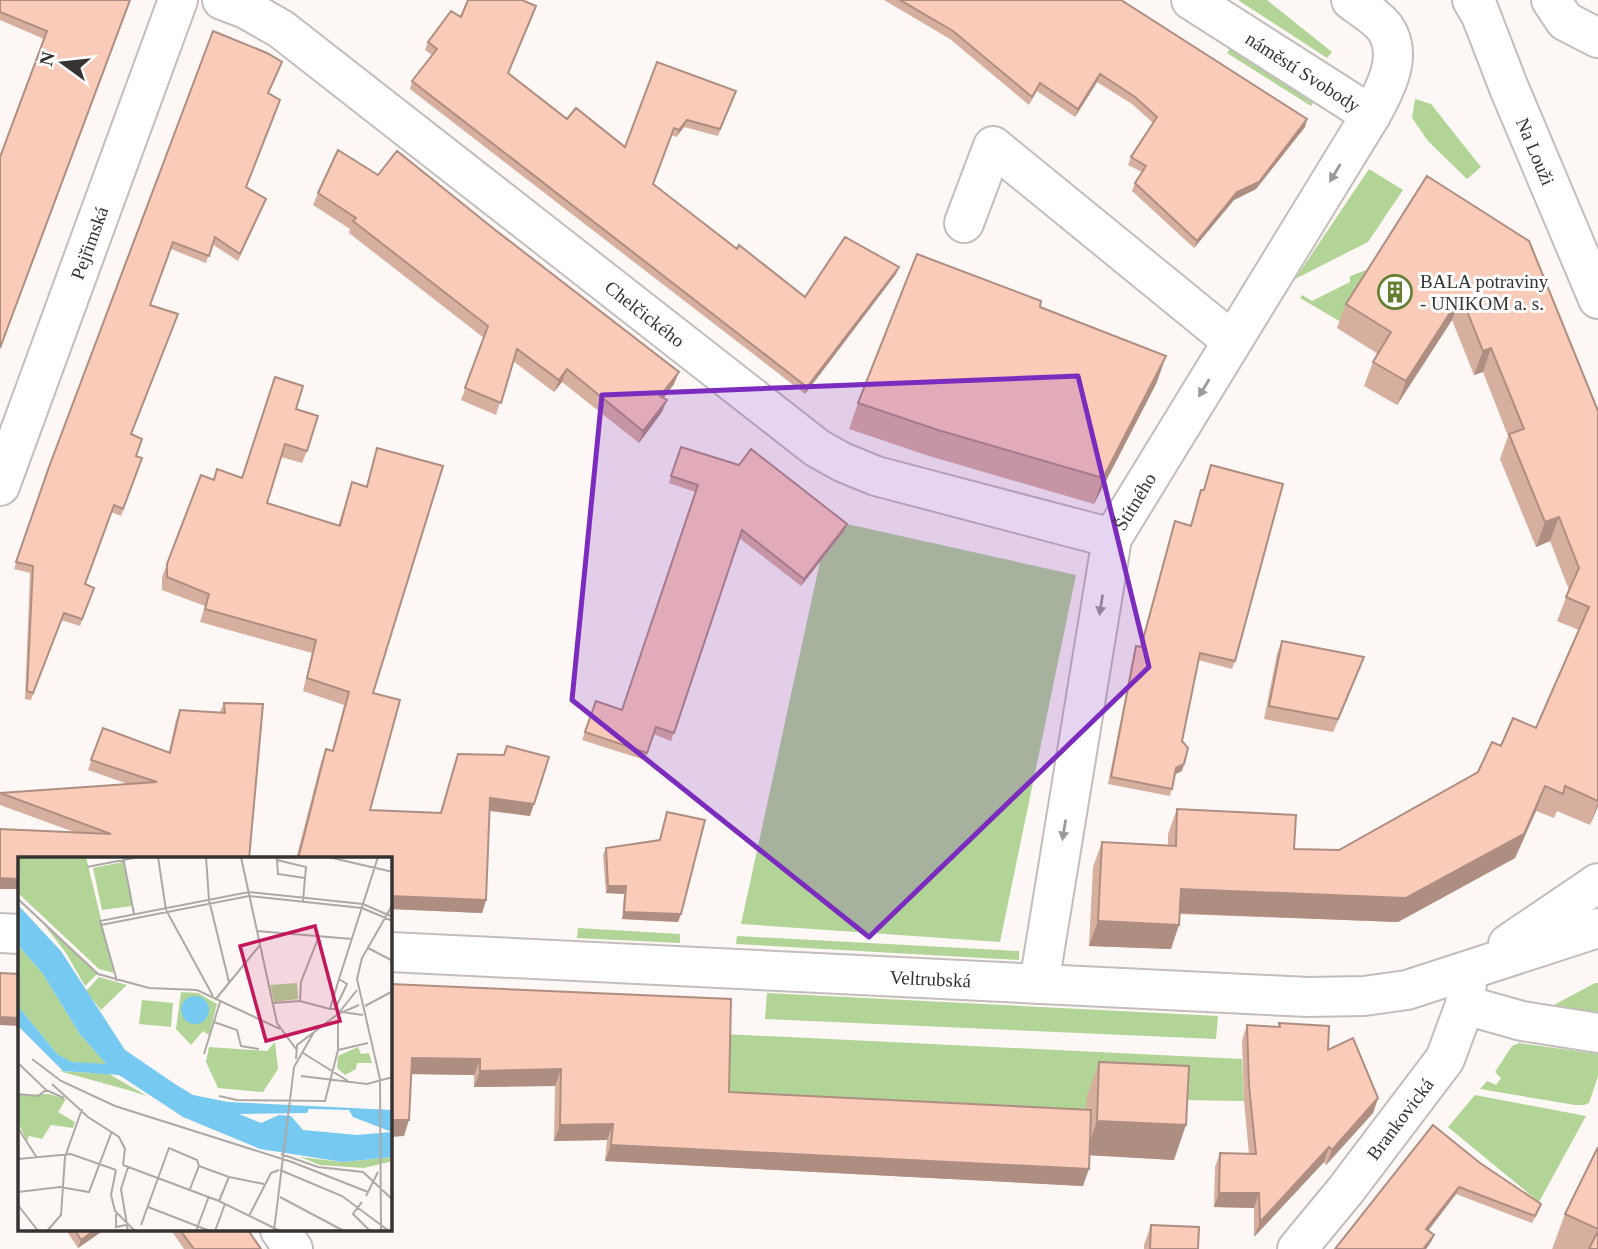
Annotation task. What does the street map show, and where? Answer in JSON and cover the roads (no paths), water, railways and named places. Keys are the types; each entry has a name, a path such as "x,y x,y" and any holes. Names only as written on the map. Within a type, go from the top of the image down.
{"street":[{"name":"Pejřimská","path":"0,486 178,0"},
{"name":"Chelčického","path":"222,0 246,9 281,29 817,448 876,476 1112,538"},
{"name":"náměstí Svobody","path":"1191,0 1371,115 1385,91 1391,72 1391,42 1384,27 1351,0"},
{"path":"1551,0 1565,21 1590,35"},
{"name":"Na Louži","path":"1476,3 1598,299"},
{"name":"Štítného","path":"1039,984 1112,538 1371,115"},
{"path":"964,223 993,146 1232,341"},
{"path":"1466,988 1598,883"},
{"path":"1466,988 1598,912"},
{"path":"1466,988 1598,928"},
{"path":"0,933 18,934"},
{"name":"Veltrubská","path":"392,952 1308,997 1364,996 1407,990 1466,988"},
{"path":"1466,988 1522,1021 1598,1033"},
{"name":"Brankovická","path":"1297,1249 1446,1059 1466,988"},
{"path":"281,1232 293,1249"}],"place":[{"name":"BALA potraviny - UNIKOM a. s.","path":"1395,292"}]}
